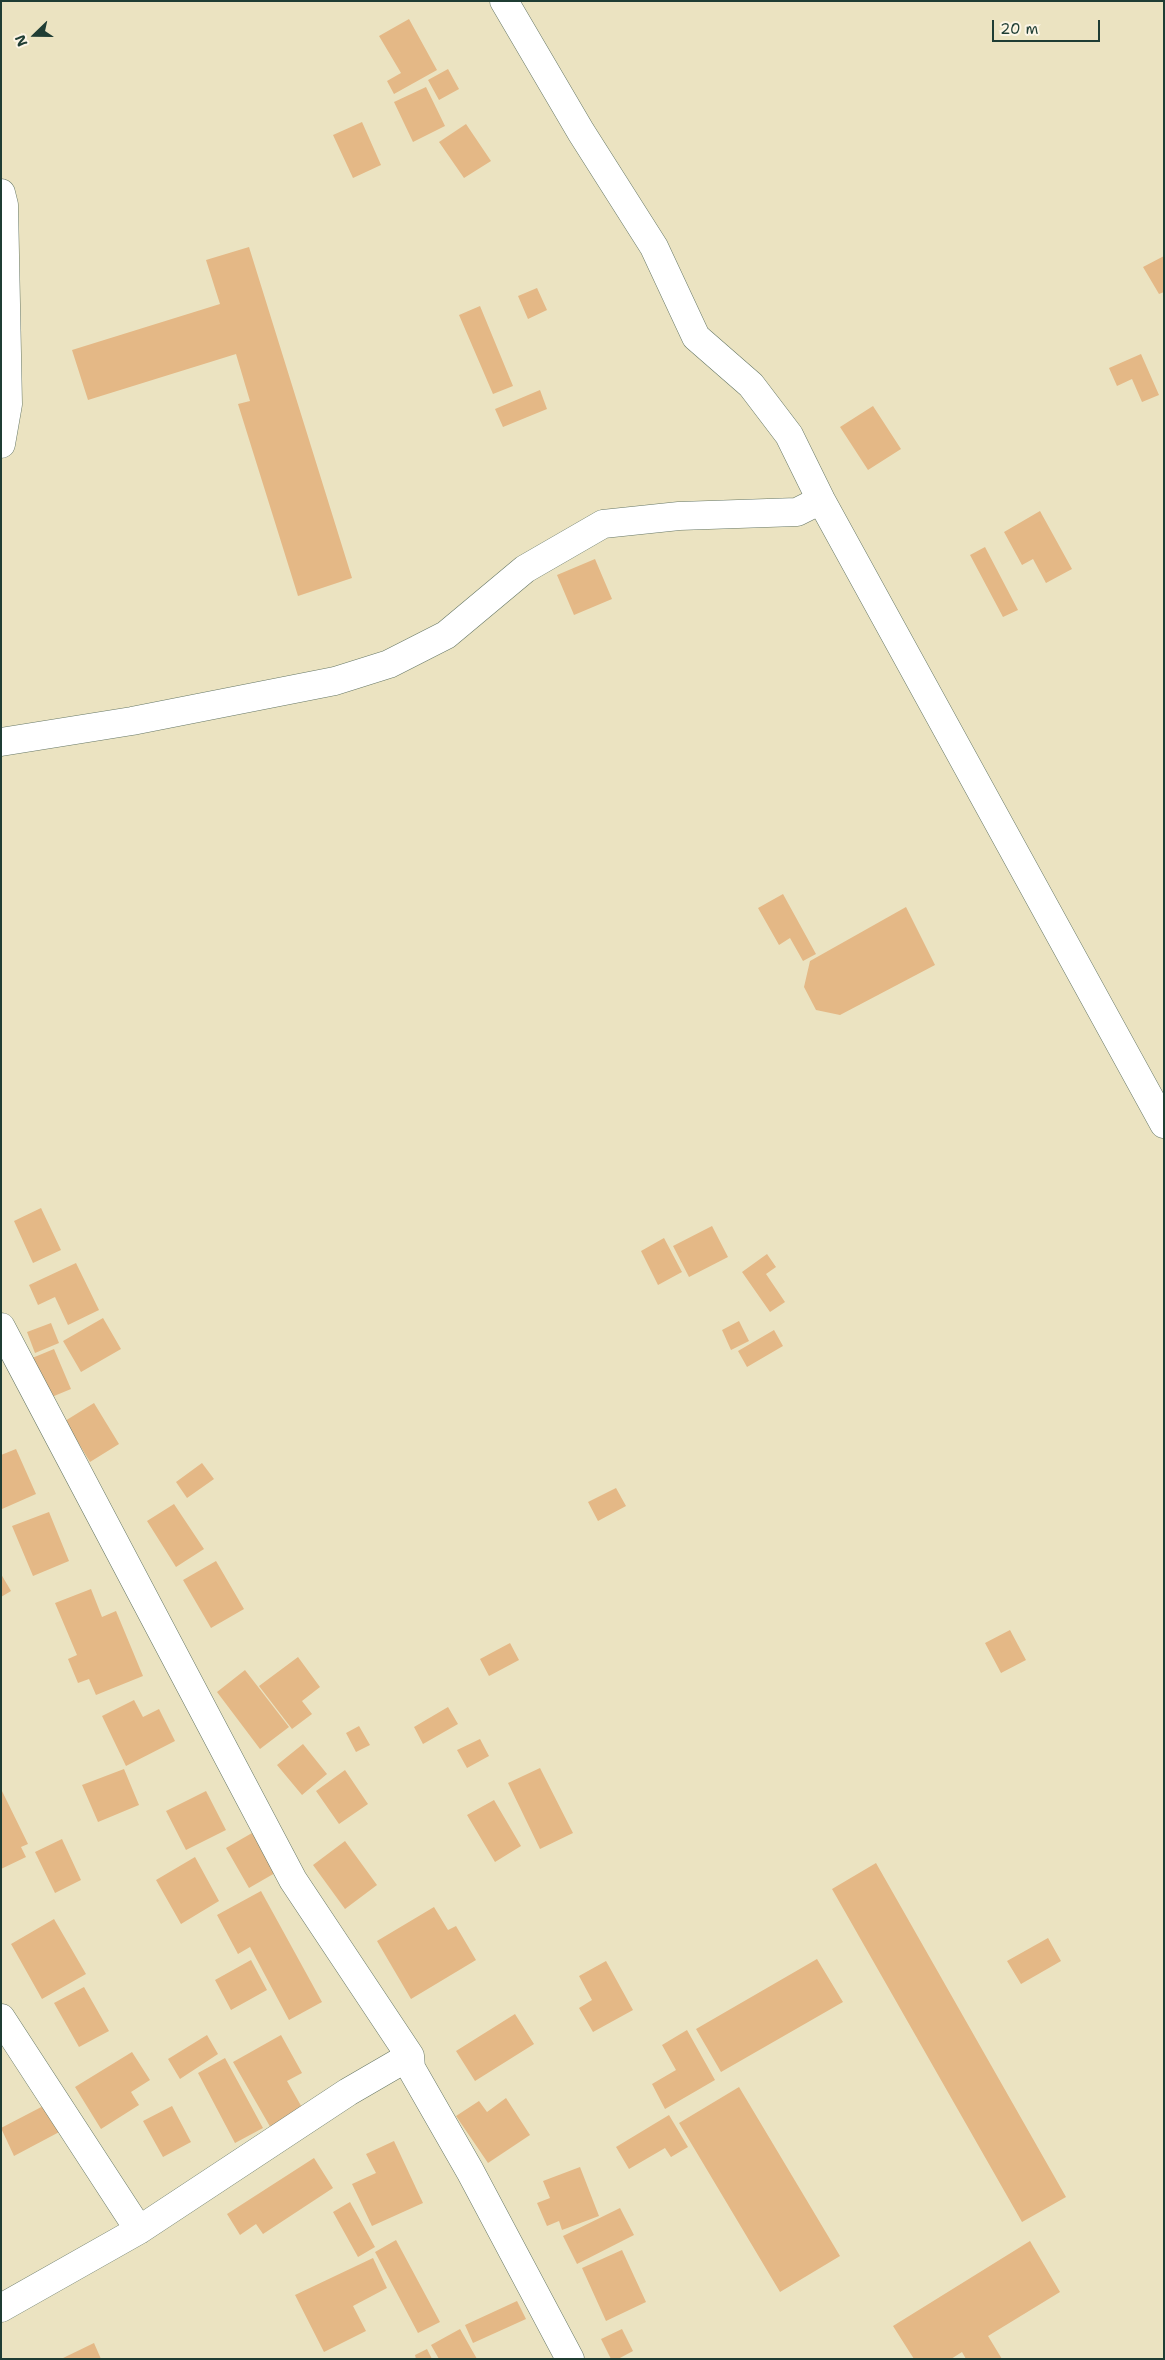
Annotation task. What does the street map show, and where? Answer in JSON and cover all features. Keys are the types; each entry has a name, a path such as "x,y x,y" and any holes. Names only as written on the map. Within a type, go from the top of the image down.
{"street":[{"path":"504,1 581,132 654,246 696,337 751,385 789,435 821,500 1164,1124"},
{"path":"1,193 4,205 8,404 1,444"},
{"path":"1,742 132,721 335,681 389,664 446,635 526,569 603,524 679,516 797,512 821,500"},
{"path":"1,1327 293,1880 410,2056 411,2068 470,2171 570,2359"},
{"path":"1,2018 140,2230"},
{"path":"1,2308 140,2230 348,2092 410,2056"}],"building":[{"path":"409,19 437,70 394,94 387,81 401,73 379,36"},
{"path":"448,69 459,89 439,100 428,80"},
{"path":"426,87 445,126 413,142 394,102"},
{"path":"362,122 381,165 353,178 333,135"},
{"path":"466,124 491,161 464,178 439,142"},
{"path":"249,247 352,578 298,596 238,404 250,401 236,354 88,400 72,350 220,304 206,260"},
{"path":"1164,256 1164,292 1159,294 1143,267"},
{"path":"537,288 547,310 528,319 518,296"},
{"path":"480,306 513,386 493,394 459,315"},
{"path":"1141,354 1159,395 1142,402 1132,379 1117,386 1109,368"},
{"path":"540,390 547,409 503,427 495,409"},
{"path":"873,406 901,449 868,470 840,427"},
{"path":"1040,511 1072,569 1046,583 1033,559 1022,565 1004,532"},
{"path":"985,547 1018,610 1003,617 970,555"},
{"path":"595,559 612,599 574,615 557,575"},
{"path":"783,894 816,954 803,961 790,938 779,945 758,908"},
{"path":"906,907 935,965 840,1015 816,1010 804,987 810,961"},
{"path":"41,1208 61,1250 33,1263 14,1221"},
{"path":"712,1226 728,1257 689,1277 673,1246"},
{"path":"664,1238 682,1272 658,1285 641,1251"},
{"path":"767,1254 776,1267 766,1274 785,1302 770,1312 742,1272"},
{"path":"76,1263 99,1310 68,1325 55,1297 38,1305 29,1285"},
{"path":"103,1318 121,1349 81,1372 63,1341"},
{"path":"739,1321 749,1341 731,1350 722,1330"},
{"path":"51,1323 59,1343 35,1353 27,1332"},
{"path":"774,1330 783,1346 747,1367 738,1351"},
{"path":"54,1349 71,1389 42,1401 25,1361"},
{"path":"94,1403 119,1444 90,1462 65,1421"},
{"path":"16,1449 36,1494 2,1509 1,1455"},
{"path":"202,1463 214,1479 187,1498 176,1482"},
{"path":"616,1488 626,1506 598,1521 588,1502"},
{"path":"174,1504 204,1549 176,1567 147,1521"},
{"path":"49,1512 69,1561 33,1576 12,1526"},
{"path":"216,1561 244,1609 211,1628 183,1580"},
{"path":"1,1574 11,1591 1,1597"},
{"path":"91,1589 102,1617 116,1611 143,1676 96,1695 89,1679 78,1683 68,1659 77,1655 55,1603"},
{"path":"1010,1630 1026,1660 1001,1673 985,1643"},
{"path":"510,1643 519,1660 489,1676 480,1659"},
{"path":"298,1657 320,1687 302,1701 312,1714 292,1729 259,1686"},
{"path":"245,1670 289,1727 260,1749 217,1692"},
{"path":"134,1700 143,1717 159,1709 175,1741 126,1766 102,1716"},
{"path":"448,1707 458,1724 423,1744 414,1727"},
{"path":"359,1726 370,1745 356,1752 346,1733"},
{"path":"480,1739 489,1756 467,1768 457,1750"},
{"path":"303,1744 327,1774 302,1795 277,1765"},
{"path":"540,1768 573,1833 540,1849 508,1783"},
{"path":"124,1769 139,1805 98,1822 82,1785"},
{"path":"345,1770 368,1804 339,1824 316,1791"},
{"path":"1,1789 28,1844 21,1847 26,1857 1,1869"},
{"path":"206,1791 226,1830 186,1850 166,1811"},
{"path":"494,1800 521,1846 495,1862 467,1815"},
{"path":"252,1833 275,1873 249,1888 226,1848"},
{"path":"62,1839 81,1880 55,1893 35,1852"},
{"path":"345,1841 377,1885 345,1909 313,1865"},
{"path":"195,1857 219,1901 181,1924 156,1880"},
{"path":"876,1863 1066,2197 1022,2222 832,1889"},
{"path":"261,1891 322,2002 289,2020 250,1947 238,1954 217,1915"},
{"path":"434,1907 448,1930 456,1926 476,1960 411,1999 377,1941"},
{"path":"54,1919 86,1974 42,1999 11,1944"},
{"path":"1048,1938 1061,1961 1021,1984 1007,1961"},
{"path":"817,1959 843,2002 721,2072 696,2029"},
{"path":"251,1960 267,1990 231,2010 215,1980"},
{"path":"606,1961 633,2010 593,2032 579,2008 592,2000 579,1976"},
{"path":"84,1987 109,2031 79,2047 54,2003"},
{"path":"515,2014 534,2044 475,2081 456,2051"},
{"path":"687,2030 715,2080 665,2109 652,2084 676,2070 662,2045"},
{"path":"207,2035 218,2054 180,2079 168,2059"},
{"path":"281,2035 302,2073 287,2081 304,2111 272,2130 233,2062"},
{"path":"132,2052 150,2080 131,2092 139,2105 101,2129 75,2087"},
{"path":"225,2058 263,2128 235,2143 198,2073"},
{"path":"739,2087 840,2256 780,2292 679,2123"},
{"path":"506,2098 530,2135 488,2163 456,2116 479,2101 487,2112"},
{"path":"49,2103 63,2130 14,2156 1,2128"},
{"path":"172,2106 191,2142 163,2157 143,2121"},
{"path":"669,2115 688,2147 671,2157 665,2148 629,2169 616,2147"},
{"path":"394,2141 423,2203 372,2226 352,2184 376,2173 366,2154"},
{"path":"314,2158 333,2188 263,2234 256,2224 240,2235 227,2214"},
{"path":"580,2167 599,2216 562,2230 559,2221 547,2226 537,2203 550,2198 543,2181"},
{"path":"350,2202 375,2247 358,2257 333,2212"},
{"path":"620,2208 634,2235 577,2264 563,2236"},
{"path":"396,2240 440,2322 418,2333 375,2252"},
{"path":"1030,2241 1060,2292 988,2336 1002,2359 966,2359 962,2352 951,2359 914,2359 893,2326"},
{"path":"622,2250 646,2302 606,2321 582,2268"},
{"path":"373,2258 387,2288 353,2306 366,2331 324,2352 295,2295"},
{"path":"517,2301 526,2319 473,2343 465,2325"},
{"path":"460,2329 477,2359 439,2359 431,2345"},
{"path":"622,2329 633,2351 618,2359 611,2359 601,2339"},
{"path":"94,2343 101,2359 61,2359"},
{"path":"427,2349 432,2359 416,2359 415,2355"}]}
